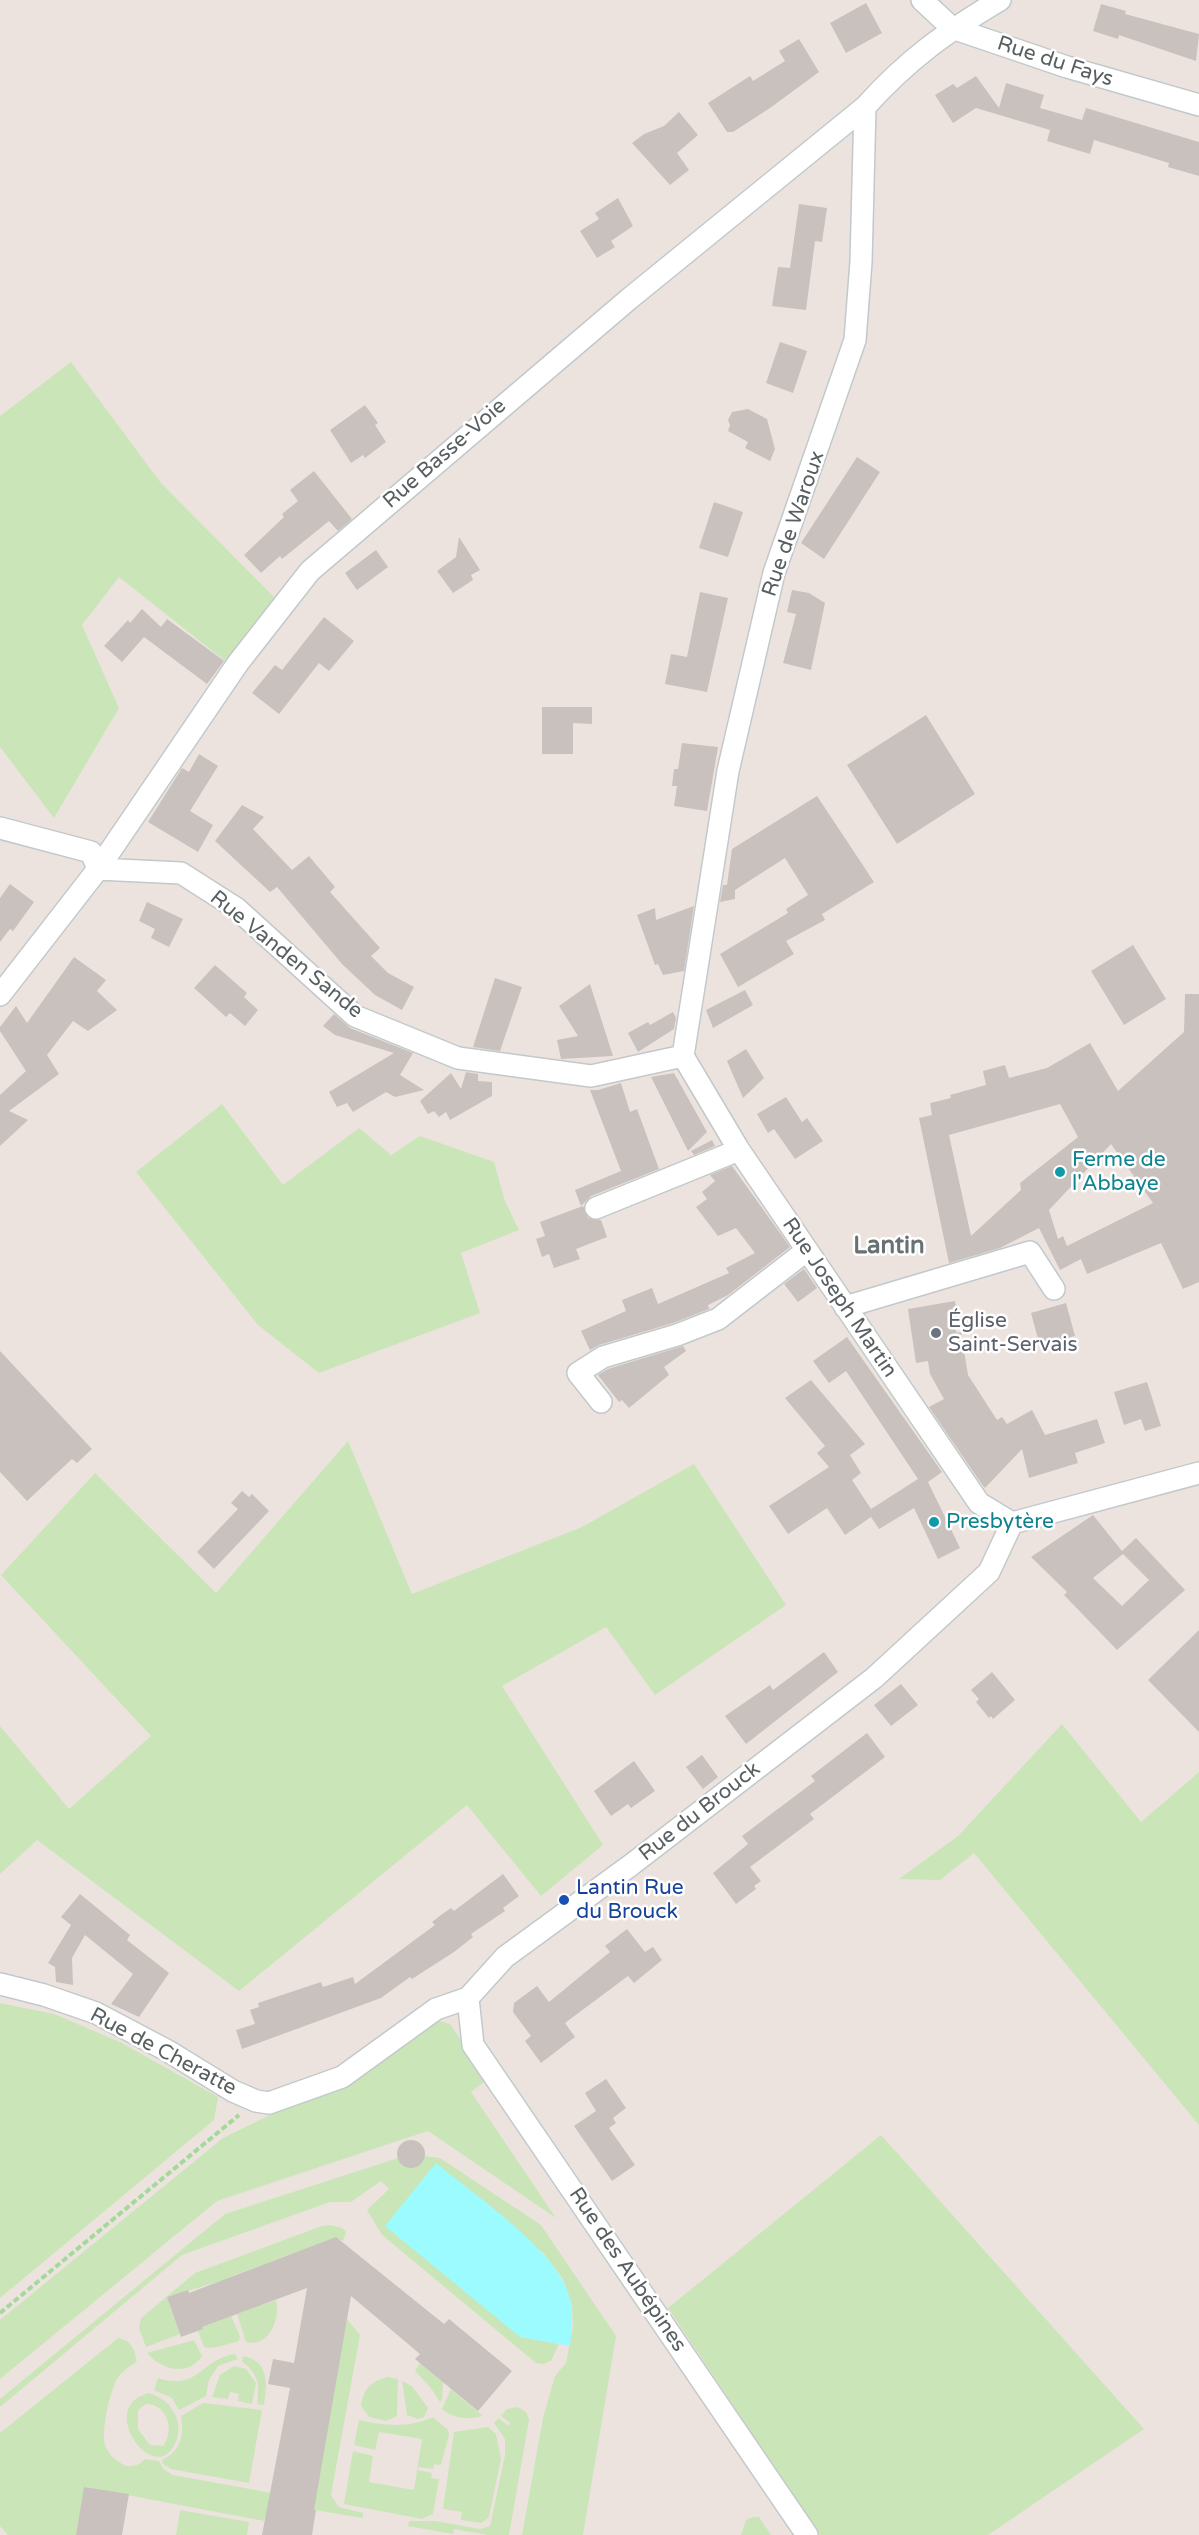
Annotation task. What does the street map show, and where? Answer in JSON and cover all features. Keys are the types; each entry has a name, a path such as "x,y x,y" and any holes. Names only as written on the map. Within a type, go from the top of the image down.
{"street":[{"name":"Rue du Fays","path":"922,0 952,28 1066,67 1199,105"},
{"path":"865,107 897,71 952,28 1000,0"},
{"name":"Rue Basse-Voie","path":"0,995 98,870 245,653 310,571 628,298 865,107"},
{"name":"Rue de Waroux","path":"683,1056 728,771 774,573 855,340 861,262 865,107"},
{"path":"0,828 91,852 98,870"},
{"name":"Rue Vanden Sande","path":"98,870 181,873 236,908 355,1016 458,1058 591,1076 683,1056"},
{"name":"Rue Joseph Martin","path":"683,1056 739,1150 979,1503 1012,1523"},
{"path":"596,1208 739,1150"},
{"path":"601,1402 578,1373 603,1357 677,1335 718,1319 806,1251"},
{"path":"845,1307 1030,1252 1054,1289"},
{"path":"1012,1523 1199,1473"},
{"name":"Rue du Brouck","path":"256,2101 269,2103 342,2077 436,2010 468,1998 505,1957 631,1865 874,1678 989,1572 1012,1523"},
{"name":"Rue de Cheratte","path":"0,1984 44,1995 96,2013 256,2101"},
{"name":"Rue des Aubépines","path":"468,1998 473,2044 807,2535"}],"path":[{"path":"0,2313 256,2101"}],"green space":[{"path":"71,362 161,483 275,598 225,661 119,577 82,625 119,708 54,818 0,747 0,416"},
{"path":"222,1104 283,1185 359,1128 391,1155 420,1136 494,1162 505,1201 519,1230 461,1253 480,1313 319,1373 258,1325 136,1172"},
{"path":"348,1441 412,1594 582,1527 694,1464 786,1605 655,1695 606,1627 502,1686 603,1845 541,1896 467,1805 239,1991 37,1840 0,1874 0,1726 69,1809 151,1736 1,1575 95,1473 216,1593"},
{"path":"1062,1724 1141,1822 1199,1772 1199,2125 974,1853 940,1880 899,1879 958,1836"},
{"path":"0,2003 54,2014 120,2042 218,2097 214,2120 0,2298"},
{"path":"439,2021 450,2024 488,2079 471,2092 556,2218 428,2131 217,2201 0,2379 0,2320 223,2138 290,2105"},
{"path":"881,2135 1144,2429 988,2535 820,2535 668,2308"},
{"path":"424,2156 440,2158 541,2225 616,2336 583,2535 522,2535 543,2418 555,2376 566,2363 573,2326 572,2306 563,2279 541,2250 520,2337 559,2344 551,2361 543,2364 536,2363 382,2235 367,2210 389,2189 381,2181 351,2202 330,2202 182,2255 0,2407 0,2399 225,2214 398,2158"},
{"path":"330,2225 342,2228 346,2232 343,2241 335,2238 269,2262 271,2274 268,2276 262,2265 230,2277 234,2288 221,2281 167,2297 180,2334 146,2347 139,2328 141,2318 195,2273"},
{"path":"256,2294 262,2305 276,2300 277,2315 272,2330 267,2336 254,2343 246,2342 237,2314 255,2307 253,2295"},
{"path":"231,2316 240,2336 239,2341 216,2347 204,2347 198,2331 202,2327"},
{"path":"347,2319 360,2335 331,2495 339,2507 363,2513 363,2518 309,2509"},
{"path":"118,2338 131,2345 137,2361 119,2376 110,2399 105,2420 104,2439 106,2448 113,2457 124,2465 130,2466 145,2459 159,2461 163,2469 173,2475 272,2493 284,2520 265,2518 264,2521 85,2487 76,2535 8,2535 0,2526 0,2433"},
{"path":"194,2340 202,2356 196,2363 182,2369 160,2364 147,2353"},
{"path":"235,2354 238,2359 218,2366 209,2380 206,2396 179,2410 172,2398 154,2390 158,2378 182,2381 191,2378 215,2361"},
{"path":"243,2356 258,2363 265,2375 264,2405 257,2404 257,2380 252,2370 242,2361"},
{"path":"420,2363 443,2382 440,2402 415,2371"},
{"path":"234,2366 246,2369 256,2383 252,2404 238,2401 239,2394 230,2392 228,2399 212,2397 220,2375"},
{"path":"387,2377 398,2379 397,2416 386,2421 369,2417 361,2406 369,2387 376,2381"},
{"path":"402,2381 412,2386 428,2408 424,2417 418,2419 407,2415"},
{"path":"451,2389 483,2416 461,2418 442,2409"},
{"path":"149,2393 163,2400 174,2412 179,2427 178,2435 175,2444 166,2455 154,2456 143,2451 134,2440 128,2426 127,2413 134,2401","holes":["146,2404 154,2405 164,2413 169,2426 167,2440 163,2446 150,2445 138,2429 138,2410"]},
{"path":"203,2403 262,2410 249,2483 171,2469 163,2464 162,2460 173,2452 180,2442 181,2416"},
{"path":"518,2407 526,2412 529,2420 509,2535 487,2535 454,2529 453,2534 408,2526 409,2521 436,2521 480,2529 490,2526 505,2455 505,2439 494,2423 499,2418 508,2426 510,2423 501,2416 507,2409"},
{"path":"433,2417 448,2430 449,2435 441,2465 434,2464 433,2469 418,2467 418,2470 432,2473 431,2478 439,2479 433,2514 422,2519 344,2504 353,2451 373,2456 369,2482 414,2490 422,2439 379,2432 375,2450 354,2445 359,2420 397,2425 424,2421"},
{"path":"488,2427 496,2434 501,2459 489,2517 482,2523 461,2520 462,2512 443,2509 454,2432"},
{"path":"180,2510 249,2522 247,2535 176,2535"},
{"path":"759,2517 771,2535 741,2535 746,2520"}],"water":[{"path":"436,2163 512,2224 548,2259 561,2277 571,2301 570,2346 520,2337 385,2226"}],"building":[{"path":"866,3 882,33 846,53 830,23"},
{"path":"1101,4 1126,11 1125,14 1199,34 1196,61 1119,35 1118,39 1093,31"},
{"path":"799,39 819,72 770,108 733,132 727,132 708,103 750,76 753,81 785,61 779,51"},
{"path":"976,76 999,108 1006,83 1044,95 1040,108 1082,120 1086,108 1199,142 1199,176 1168,167 1169,163 1094,140 1090,154 1047,141 1050,130 976,108 953,123 935,95 953,84 957,88"},
{"path":"679,112 698,135 677,153 689,170 670,185 632,143 644,134 664,126"},
{"path":"618,198 633,226 611,241 615,247 597,258 580,231 599,219 595,213"},
{"path":"799,204 827,208 822,242 815,241 806,310 772,306 778,267 790,268"},
{"path":"780,342 807,351 793,393 766,383"},
{"path":"365,405 378,423 375,425 386,442 365,458 363,455 351,463 330,430"},
{"path":"748,409 767,419 775,449 770,461 745,448 748,442 728,431 730,425 728,420 732,412"},
{"path":"857,457 880,472 824,559 801,543"},
{"path":"314,471 352,519 338,531 329,521 282,559 280,556 261,573 244,555 284,517 282,514 298,501 290,490"},
{"path":"714,502 743,512 728,557 699,548"},
{"path":"459,537 480,570 471,575 473,580 453,593 437,571 456,557"},
{"path":"376,550 388,567 357,590 345,573"},
{"path":"792,590 809,593 825,603 811,670 783,663 796,614 787,612"},
{"path":"700,592 728,598 707,692 665,684 671,654 687,657"},
{"path":"142,609 161,627 167,619 224,661 207,684 144,637 122,662 104,646 128,620 130,623"},
{"path":"324,617 354,641 329,671 319,663 279,714 252,693 275,665 282,670"},
{"path":"542,707 592,707 592,724 573,723 573,754 542,754"},
{"path":"926,715 975,794 897,844 847,765"},
{"path":"682,743 718,747 707,811 674,806 677,786 672,786 674,769 678,769"},
{"path":"199,754 218,766 190,811 213,825 198,852 148,822 182,768 189,772"},
{"path":"817,796 874,882 822,914 825,920 786,941 794,954 738,987 720,954 788,913 786,909 808,895 785,858 735,890 735,899 720,902 723,885 727,885 732,849"},
{"path":"242,805 264,817 253,829 292,870 309,856 335,887 330,892 380,948 371,956 388,973 414,987 402,1010 375,995 342,964 277,887 270,892 215,841"},
{"path":"10,884 34,902 13,931 10,929 0,942 0,898"},
{"path":"147,902 183,919 169,947 151,938 155,929 139,921"},
{"path":"694,906 684,971 663,975 658,964 655,965 637,915 655,908 656,920"},
{"path":"1133,945 1166,999 1124,1025 1091,971"},
{"path":"74,957 106,980 97,991 117,1010 88,1031 73,1021 47,1055 59,1074 9,1111 28,1120 0,1146 0,1095 26,1071 0,1031 0,1027 16,1006 27,1023"},
{"path":"215,965 247,993 244,997 258,1010 245,1026 230,1013 226,1017 194,988"},
{"path":"495,978 522,987 500,1051 473,1047"},
{"path":"590,984 613,1056 561,1059 557,1040 578,1036 559,1006"},
{"path":"745,990 753,1005 713,1028 706,1010"},
{"name":"Ferme de l'Abbaye","path":"1185,994 1199,994 1199,1282 1183,1289 1161,1243 1087,1274 1081,1259 1060,1270 1039,1228 1000,1248 949,1263 919,1118 932,1115 930,1103 986,1085 983,1071 1005,1065 1009,1078 1047,1068 1090,1043 1118,1091 1184,1032","holes":["1060,1104 1078,1137 1020,1183 1021,1190 971,1236 949,1135","1111,1144 1153,1203 1067,1246 1063,1236 1058,1239 1049,1210"]},
{"path":"673,1012 676,1018 674,1029 638,1052 628,1033 648,1022 650,1025"},
{"path":"334,1014 350,1028 413,1053 400,1075 424,1090 395,1097 386,1092 353,1112 347,1103 337,1107 329,1092 394,1053 335,1035 323,1026"},
{"path":"746,1049 764,1078 743,1098 727,1061"},
{"path":"466,1072 478,1074 478,1081 492,1082 492,1096 450,1120 446,1112 439,1117 434,1111 428,1114 420,1101 451,1073 461,1089"},
{"path":"674,1073 707,1132 688,1151 651,1077"},
{"path":"621,1083 630,1112 637,1109 659,1169 591,1196 581,1206 575,1190 621,1171 590,1090"},
{"path":"786,1097 802,1122 807,1118 823,1141 795,1159 774,1129 768,1133 757,1114"},
{"path":"712,1140 715,1146 694,1155 691,1151"},
{"path":"732,1166 790,1247 728,1295 708,1305 709,1309 590,1350 581,1331 626,1311 622,1300 652,1288 658,1304 729,1273 726,1268 755,1253 736,1228 718,1236 696,1207 707,1199 702,1192 715,1181 710,1175"},
{"path":"583,1206 588,1218 601,1220 607,1237 576,1249 580,1259 554,1268 549,1254 542,1257 536,1239 545,1236 540,1222"},
{"path":"804,1269 817,1288 798,1302 784,1284"},
{"path":"955,1301 959,1324 954,1327 957,1333 961,1332 968,1375 997,1420 1002,1417 1007,1424 1032,1410 1045,1435 1097,1419 1105,1443 1075,1453 1078,1463 1029,1478 1022,1449 985,1488 929,1407 944,1399 930,1374 928,1361 916,1363 908,1309"},
{"path":"1066,1303 1075,1336 1040,1346 1031,1313"},
{"path":"847,1337 942,1472 928,1482 960,1548 938,1559 914,1508 879,1529 871,1517 845,1535 827,1508 788,1534 769,1506 829,1467 817,1453 825,1446 785,1398 811,1380 865,1444 850,1455 861,1473 852,1480 871,1509 918,1479 846,1371 829,1383 813,1361"},
{"path":"683,1346 686,1351 664,1367 669,1375 629,1408 622,1400 619,1402 598,1375 608,1369"},
{"path":"0,1351 92,1449 77,1463 72,1459 27,1501 0,1472"},
{"path":"1147,1382 1161,1426 1145,1431 1141,1419 1124,1425 1114,1392"},
{"path":"242,1491 249,1497 252,1494 269,1511 214,1569 197,1552 238,1509 231,1503"},
{"path":"1093,1515 1122,1551 1136,1538 1185,1590 1117,1650 1064,1595 1067,1592 1031,1557","holes":["1123,1554 1149,1580 1122,1606 1093,1578"]},
{"path":"1199,1630 1199,1732 1148,1680"},
{"path":"824,1652 838,1672 746,1744 725,1716 770,1685 773,1690"},
{"path":"992,1672 1015,1700 993,1719 991,1716 989,1718 976,1702 979,1699 971,1690"},
{"path":"901,1684 918,1705 891,1726 874,1705"},
{"path":"867,1733 885,1757 810,1814 814,1819 750,1867 761,1881 754,1886 756,1889 736,1904 713,1873 748,1844 742,1836 815,1781 811,1776"},
{"path":"702,1755 718,1777 703,1789 686,1767"},
{"path":"634,1761 655,1791 631,1808 628,1804 611,1816 594,1791"},
{"path":"503,1874 519,1896 503,1908 505,1911 471,1934 473,1937 454,1952 412,1979 410,1977 381,1998 242,2049 236,2030 255,2024 250,2010 259,2007 258,2003 321,1982 323,1987 353,1977 355,1984 435,1925 432,1922 441,1915 451,1908 454,1911"},
{"path":"80,1894 130,1935 127,1940 169,1973 139,2017 111,2004 133,1974 85,1935 72,1958 73,1985 56,1982 55,1967 48,1963 71,1925 61,1917"},
{"path":"627,1929 645,1952 653,1947 662,1960 634,1983 628,1976 565,2023 575,2037 541,2063 525,2041 531,2036 513,2012 514,2003 537,1986 549,2002 610,1952 605,1946"},
{"path":"606,2079 626,2108 613,2118 616,2123 609,2128 635,2165 612,2181 574,2126 596,2111 585,2093"},
{"path":"411,2140 421,2144 425,2154 421,2164 411,2168 401,2164 397,2154 401,2144"},
{"path":"336,2237 444,2324 449,2319 512,2371 478,2411 415,2359 420,2354 351,2296 314,2510 316,2510 312,2535 262,2535 290,2388 268,2384 273,2359 294,2363 307,2288 181,2337 167,2297 188,2290 189,2293"},
{"path":"84,2487 129,2494 122,2535 76,2535"}],"place":[{"name":"Ferme de l'Abbaye","path":"1060,1172"},
{"name":"Église Saint-Servais","path":"936,1333"},
{"name":"Presbytère","path":"934,1522"},
{"name":"Lantin Rue du Brouck","path":"564,1900"}],"district":[{"name":"Lantin","path":"889,1247"}]}
